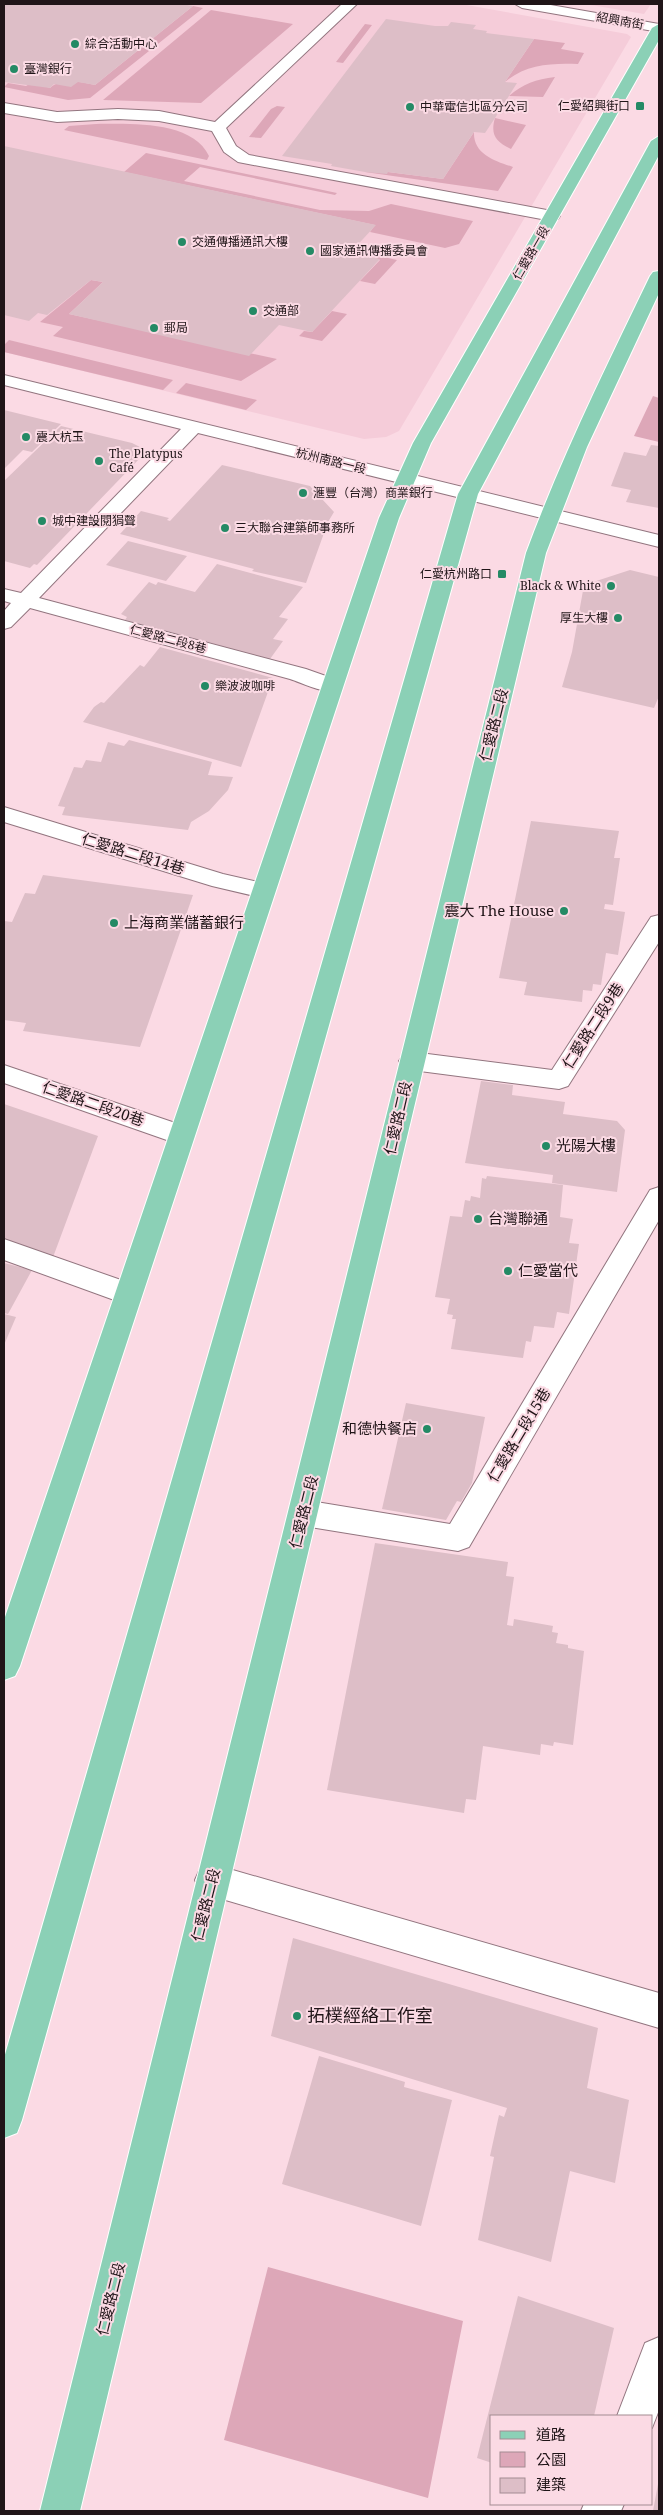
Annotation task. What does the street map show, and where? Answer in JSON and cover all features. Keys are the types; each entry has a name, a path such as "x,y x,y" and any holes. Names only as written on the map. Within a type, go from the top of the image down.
{"main road":[{"name":"仁愛路一段","path":"404,479 422,443 659,28"},
{"path":"4,2120 468,494 659,141"},
{"path":"550,514 586,428 655,296 659,276"},
{"path":"4,1666 263,890 389,518 404,479"},
{"name":"仁愛路二段","path":"60,2511 536,552 550,514"}],"street":[{"path":"218,127 350,4"},
{"name":"紹興南街","path":"522,4 659,28"},
{"path":"4,108 57,117 118,114 159,116 218,127"},
{"path":"218,127 230,149 244,159 552,216"},
{"name":"杭州南路一段","path":"4,380 659,541"},
{"path":"4,623 194,426"},
{"name":"仁愛路二段8巷","path":"4,595 298,674 332,686"},
{"name":"仁愛路二段14巷","path":"4,814 220,881 263,890"},
{"name":"仁愛路二段9巷","path":"412,1061 558,1080 659,923"},
{"name":"仁愛路二段20巷","path":"4,1074 181,1135"},
{"name":"仁愛路二段15巷","path":"304,1513 458,1538 659,1197"},
{"path":"4,1249 128,1294"},
{"path":"212,1880 659,2011"},
{"path":"637,2415 659,2357"}],"shaded area":[{"path":"4,4 461,4 627,34 631,37 399,431 386,437 364,439 4,352"},
{"path":"585,4 651,4 644,14"}],"green space":[{"path":"193,6 203,8 90,98 68,100 4,87 8,83 26,86 33,82 50,88 65,82 95,85"},
{"path":"211,10 293,24 201,103 103,100"},
{"path":"365,24 372,25 343,63 336,62"},
{"path":"534,39 565,43 561,49 584,53 578,64 559,64 530,68 505,82"},
{"path":"555,77 543,97 509,96 519,88 530,83"},
{"path":"277,106 285,107 261,138 249,137 271,109"},
{"path":"495,118 526,125 511,149 498,141 493,129"},
{"path":"96,124 158,126 174,130 189,136 201,144 209,156 207,160 64,130 69,126"},
{"path":"474,132 477,146 486,156 513,167 498,191 365,172 388,172 443,179"},
{"path":"146,153 337,193 335,195 200,167 184,181 320,210 369,211 391,204 473,221 459,244 445,248 370,232 375,225 124,172"},
{"path":"375,255 397,260 375,284 360,281 380,260 373,257"},
{"path":"91,280 103,282 69,314 277,359 241,381 53,336 63,327 40,322"},
{"path":"332,311 347,314 322,341 299,336 304,331 312,332"},
{"path":"9,340 173,380 163,390 4,352 4,345"},
{"path":"186,383 257,400 246,410 176,393"},
{"path":"653,396 659,398 659,442 634,436"},
{"path":"268,2267 463,2321 428,2498 224,2440"}],"building":[{"name":"綜合活動中心","path":"4,4 181,4 193,6 95,85 78,82 71,87 54,84 50,88 4,82"},
{"name":"中華電信北區分公司","path":"386,19 435,26 448,26 451,22 476,25 473,29 487,31 486,33 534,39 505,82 517,83 495,118 485,133 474,132 443,179 388,172 387,174 365,172 331,166 332,164 282,156"},
{"name":"交通傳播通訊大樓","path":"4,146 376,225 350,253 380,259 312,332 279,325 249,356 69,314 103,282 91,280 47,315 38,313 29,321 4,315"},
{"name":"震大杭玉","path":"4,410 61,424 32,452 23,450 4,469"},
{"name":"城中建設閱狷聲","path":"61,426 132,443 140,447 143,452 139,455 140,458 37,565 34,564 30,568 4,561 4,481"},
{"path":"651,445 659,446 659,508 626,502 631,490 611,486 624,452 646,456"},
{"name":"三大聯合建築師事務所","path":"222,465 310,486 334,512 328,522 306,583 252,571 254,569 120,534 141,511 169,518 167,520 170,521"},
{"path":"128,541 187,556 166,581 106,565"},
{"path":"217,564 303,587 279,617 288,619 273,639 283,641 270,659 125,620 127,617 121,614 149,582 156,585 158,582 195,592"},
{"name":"厚生大樓","path":"630,570 659,577 659,696 654,708 562,687 572,652 584,585"},
{"path":"160,647 273,678 241,767 83,722 94,707 101,702 104,703 140,665 144,667"},
{"path":"129,740 212,762 208,775 233,777 228,790 209,811 191,822 188,830 62,815 65,807 58,806 74,767 82,768 86,760 101,762 108,742 124,746"},
{"name":"震大 The House","path":"531,821 619,831 614,858 620,858 613,905 605,904 604,909 625,912 618,955 606,953 601,985 593,984 592,991 583,990 582,1002 524,995 527,982 499,978"},
{"path":"43,875 193,895 140,1047 23,1031 26,1023 4,1020 4,921 12,922 25,893 35,894"},
{"name":"光陽大樓","path":"481,1081 513,1085 512,1095 565,1102 563,1114 617,1121 625,1130 617,1192 552,1183 553,1175 465,1163"},
{"path":"4,1104 98,1136 49,1268 4,1251"},
{"name":"仁愛當代","path":"487,1176 563,1185 560,1217 573,1219 569,1243 579,1244 569,1314 557,1312 554,1328 534,1326 531,1342 526,1341 523,1358 451,1349 456,1319 452,1319 453,1315 447,1314 450,1299 435,1297 450,1216 462,1217 465,1200 470,1201 471,1196 480,1198 482,1178 486,1179"},
{"path":"4,1263 32,1270 8,1314 4,1313"},
{"path":"4,1314 16,1317 4,1345"},
{"path":"406,1403 485,1417 472,1483 461,1502 457,1501 446,1520 382,1509"},
{"path":"375,1543 508,1562 506,1576 514,1577 507,1625 513,1626 514,1619 553,1626 552,1632 558,1633 556,1643 568,1645 568,1648 584,1651 573,1745 554,1742 553,1746 541,1744 540,1755 483,1746 476,1800 466,1799 464,1813 327,1790"},
{"path":"293,1938 598,2028 587,2088 629,2100 615,2183 570,2171 551,2262 478,2240 494,2157 490,2156 499,2115 504,2117 507,2108 271,2036"},
{"path":"319,2056 405,2082 404,2087 452,2100 421,2226 282,2184"},
{"path":"518,2296 614,2328 594,2415 490,2415 490,2462 477,2458"},
{"path":"658,2484 659,2511 653,2511"}],"place":[{"name":"綜合活動中心","path":"75,44"},
{"name":"臺灣銀行","path":"14,69"},
{"name":"仁愛紹興街口","path":"640,106"},
{"name":"中華電信北區分公司","path":"410,107"},
{"name":"交通傳播通訊大樓","path":"182,242"},
{"name":"國家通訊傳播委員會","path":"310,251"},
{"name":"交通部","path":"253,311"},
{"name":"郵局","path":"154,328"},
{"name":"震大杭玉","path":"26,437"},
{"name":"The Platypus Café","path":"99,461"},
{"name":"滙豐（台灣）商業銀行","path":"303,493"},
{"name":"城中建設閱狷聲","path":"42,521"},
{"name":"三大聯合建築師事務所","path":"225,528"},
{"name":"仁愛杭州路口","path":"502,574"},
{"name":"Black & White","path":"611,586"},
{"name":"厚生大樓","path":"618,618"},
{"name":"樂波波咖啡","path":"205,686"},
{"name":"震大 The House","path":"564,911"},
{"name":"上海商業儲蓄銀行","path":"114,923"},
{"name":"光陽大樓","path":"546,1146"},
{"name":"台灣聯通","path":"478,1219"},
{"name":"仁愛當代","path":"508,1271"},
{"name":"和德快餐店","path":"427,1429"},
{"name":"拓樸經絡工作室","path":"297,2016"}]}
